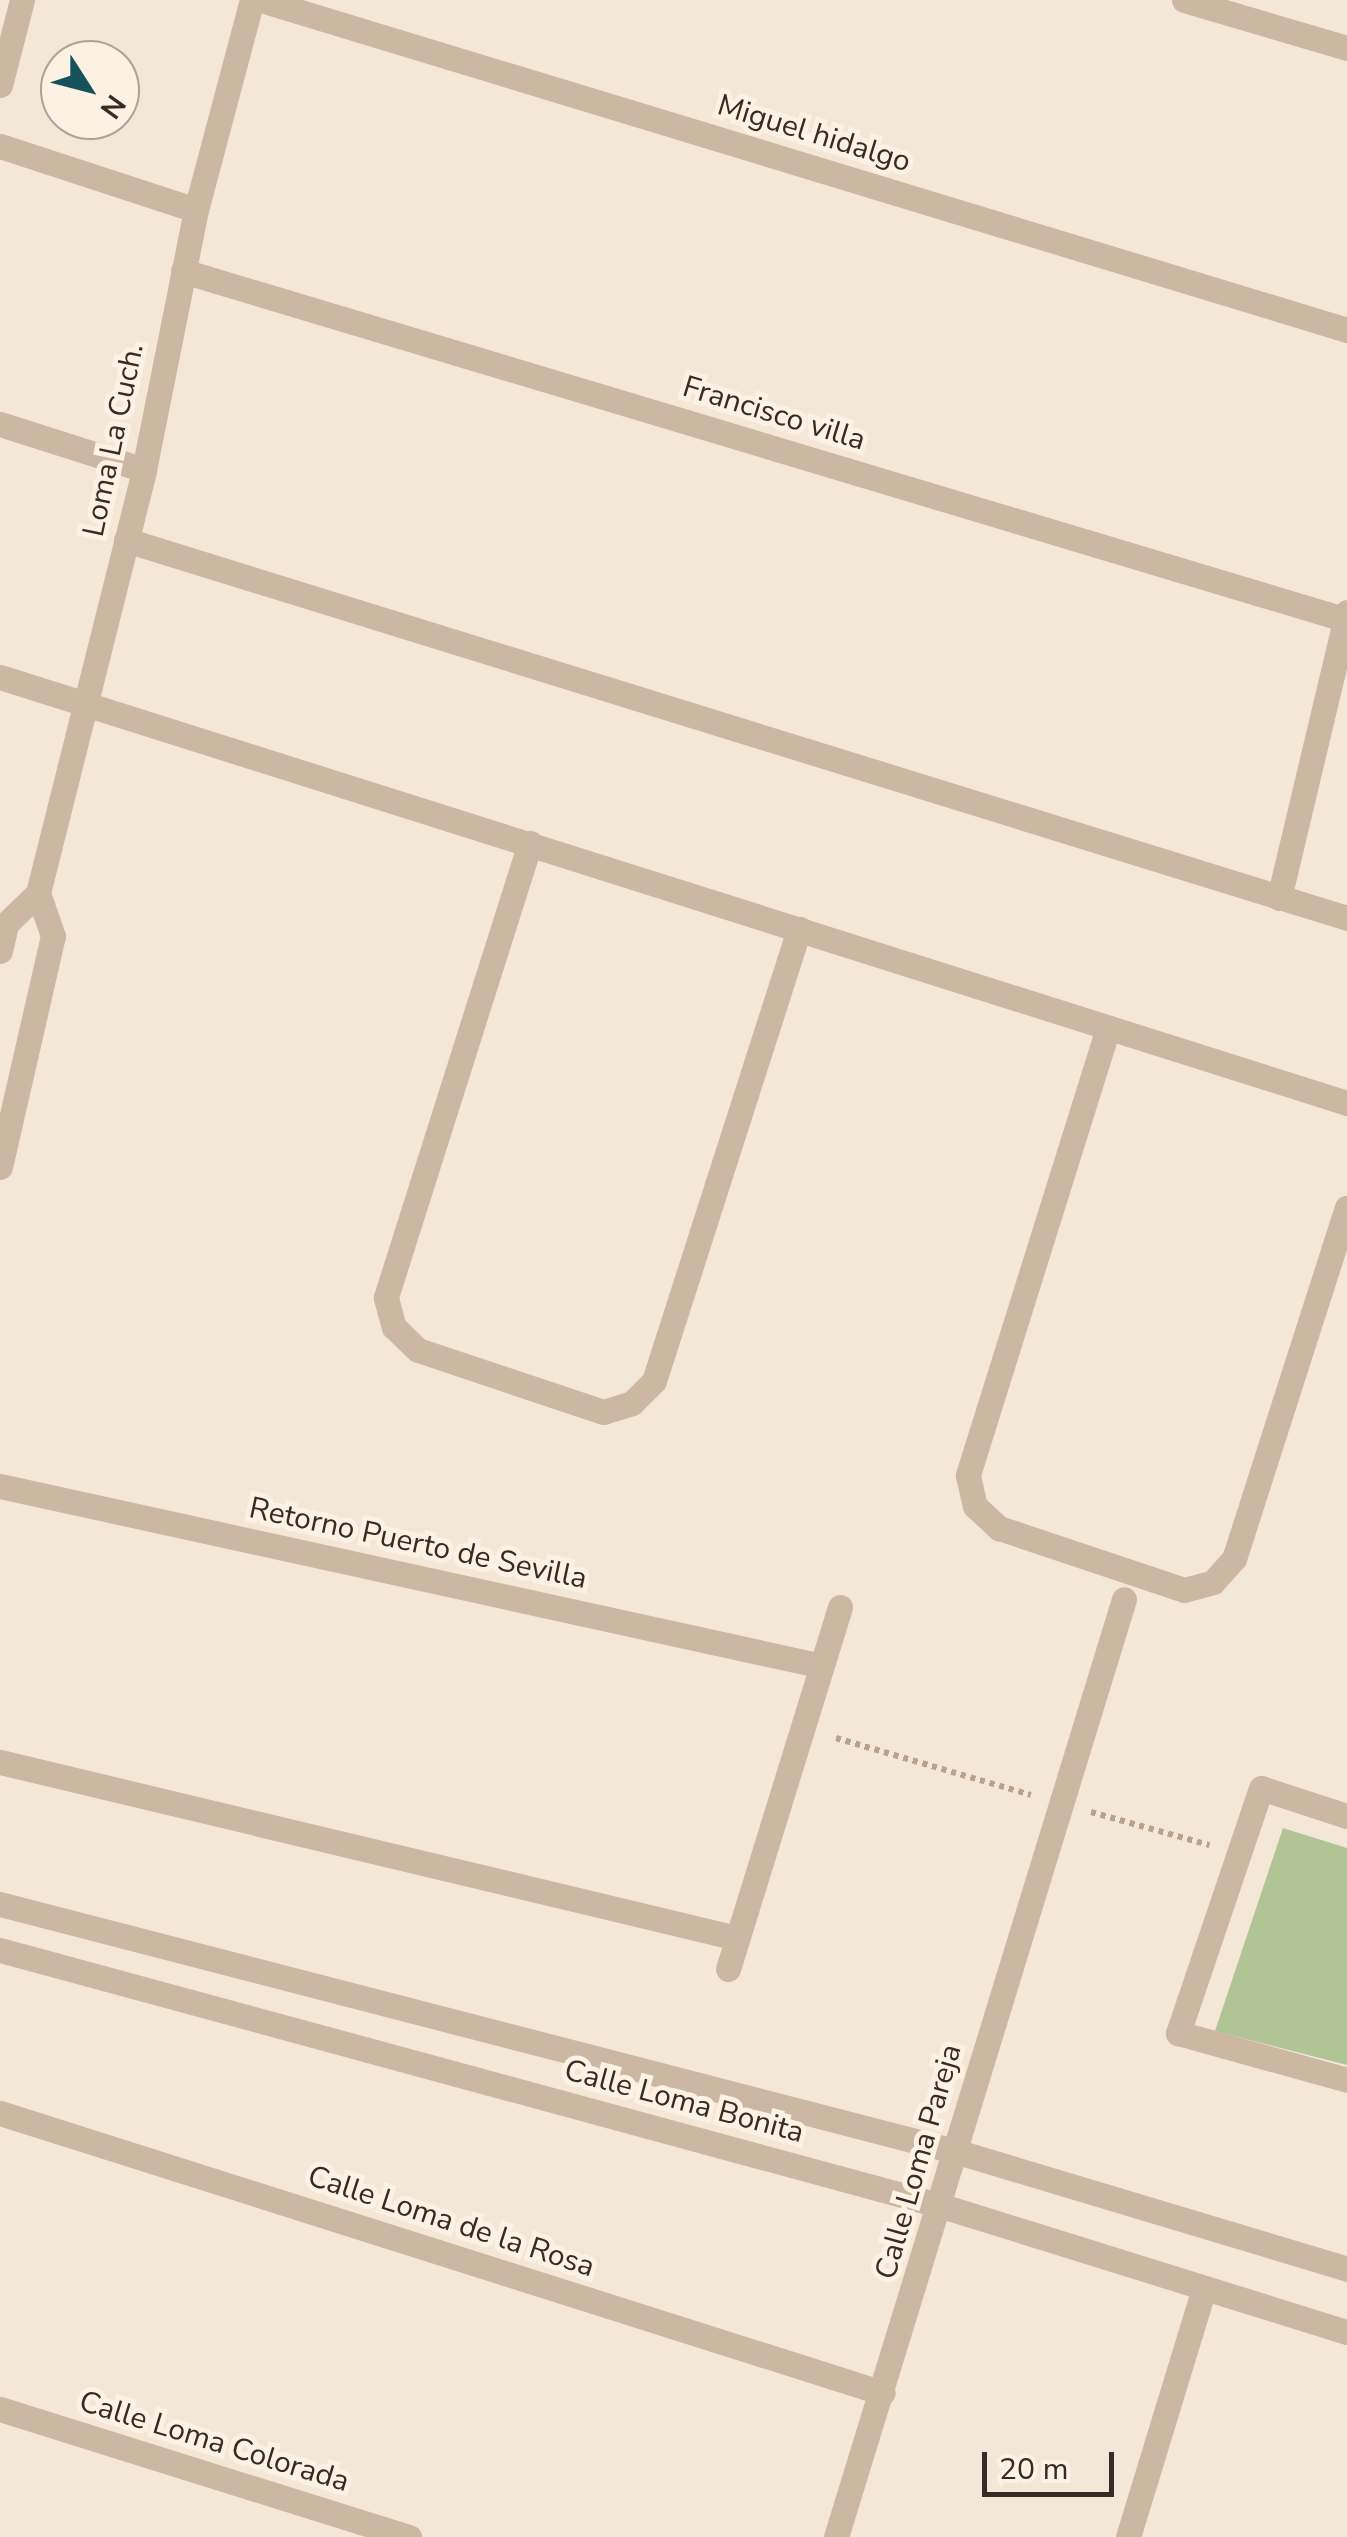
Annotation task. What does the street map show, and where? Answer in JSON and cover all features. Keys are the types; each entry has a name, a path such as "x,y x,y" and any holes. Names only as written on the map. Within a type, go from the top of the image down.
{"street":[{"path":"0,85 22,0"},
{"name":"Loma La Cuch.","path":"0,951 6,924 38,893 144,470 196,210 252,0"},
{"name":"Miguel hidalgo","path":"262,0 1347,330"},
{"path":"1184,0 1347,48"},
{"path":"0,146 196,210"},
{"name":"Francisco villa","path":"182,272 1346,617"},
{"path":"0,424 144,470"},
{"path":"126,540 1347,918"},
{"path":"1279,898 1346,617"},
{"path":"0,677 1347,1103"},
{"path":"530,844 386,1298 394,1328 418,1350 603,1412 632,1403 654,1381 798,929"},
{"path":"0,1167 53,936 38,893"},
{"path":"1108,1028 968,1476 975,1506 999,1528 1184,1590 1213,1582 1234,1560 1347,1208"},
{"name":"Retorno Puerto de Sevilla","path":"0,1486 822,1666"},
{"name":"Calle Loma Pareja","path":"836,2537 942,2206 1058,1803 1124,1600"},
{"path":"728,1969 840,1608"},
{"path":"0,1762 737,1938"},
{"path":"1347,1816 1261,1788 1178,2032 1347,2080"},
{"name":"Calle Loma Bonita","path":"0,1904 958,2152 1347,2269"},
{"name":"Calle Loma Bonita","path":"0,1950 942,2206 1347,2332"},
{"name":"Calle Loma de la Rosa","path":"0,2113 883,2393"},
{"path":"1128,2537 1204,2288"},
{"name":"Calle Loma Colorada","path":"0,2409 410,2537"}],"path":[{"path":"804,1728 1239,1854"}],"green space":[{"path":"1283,1828 1347,1848 1347,2065 1215,2031"}]}
